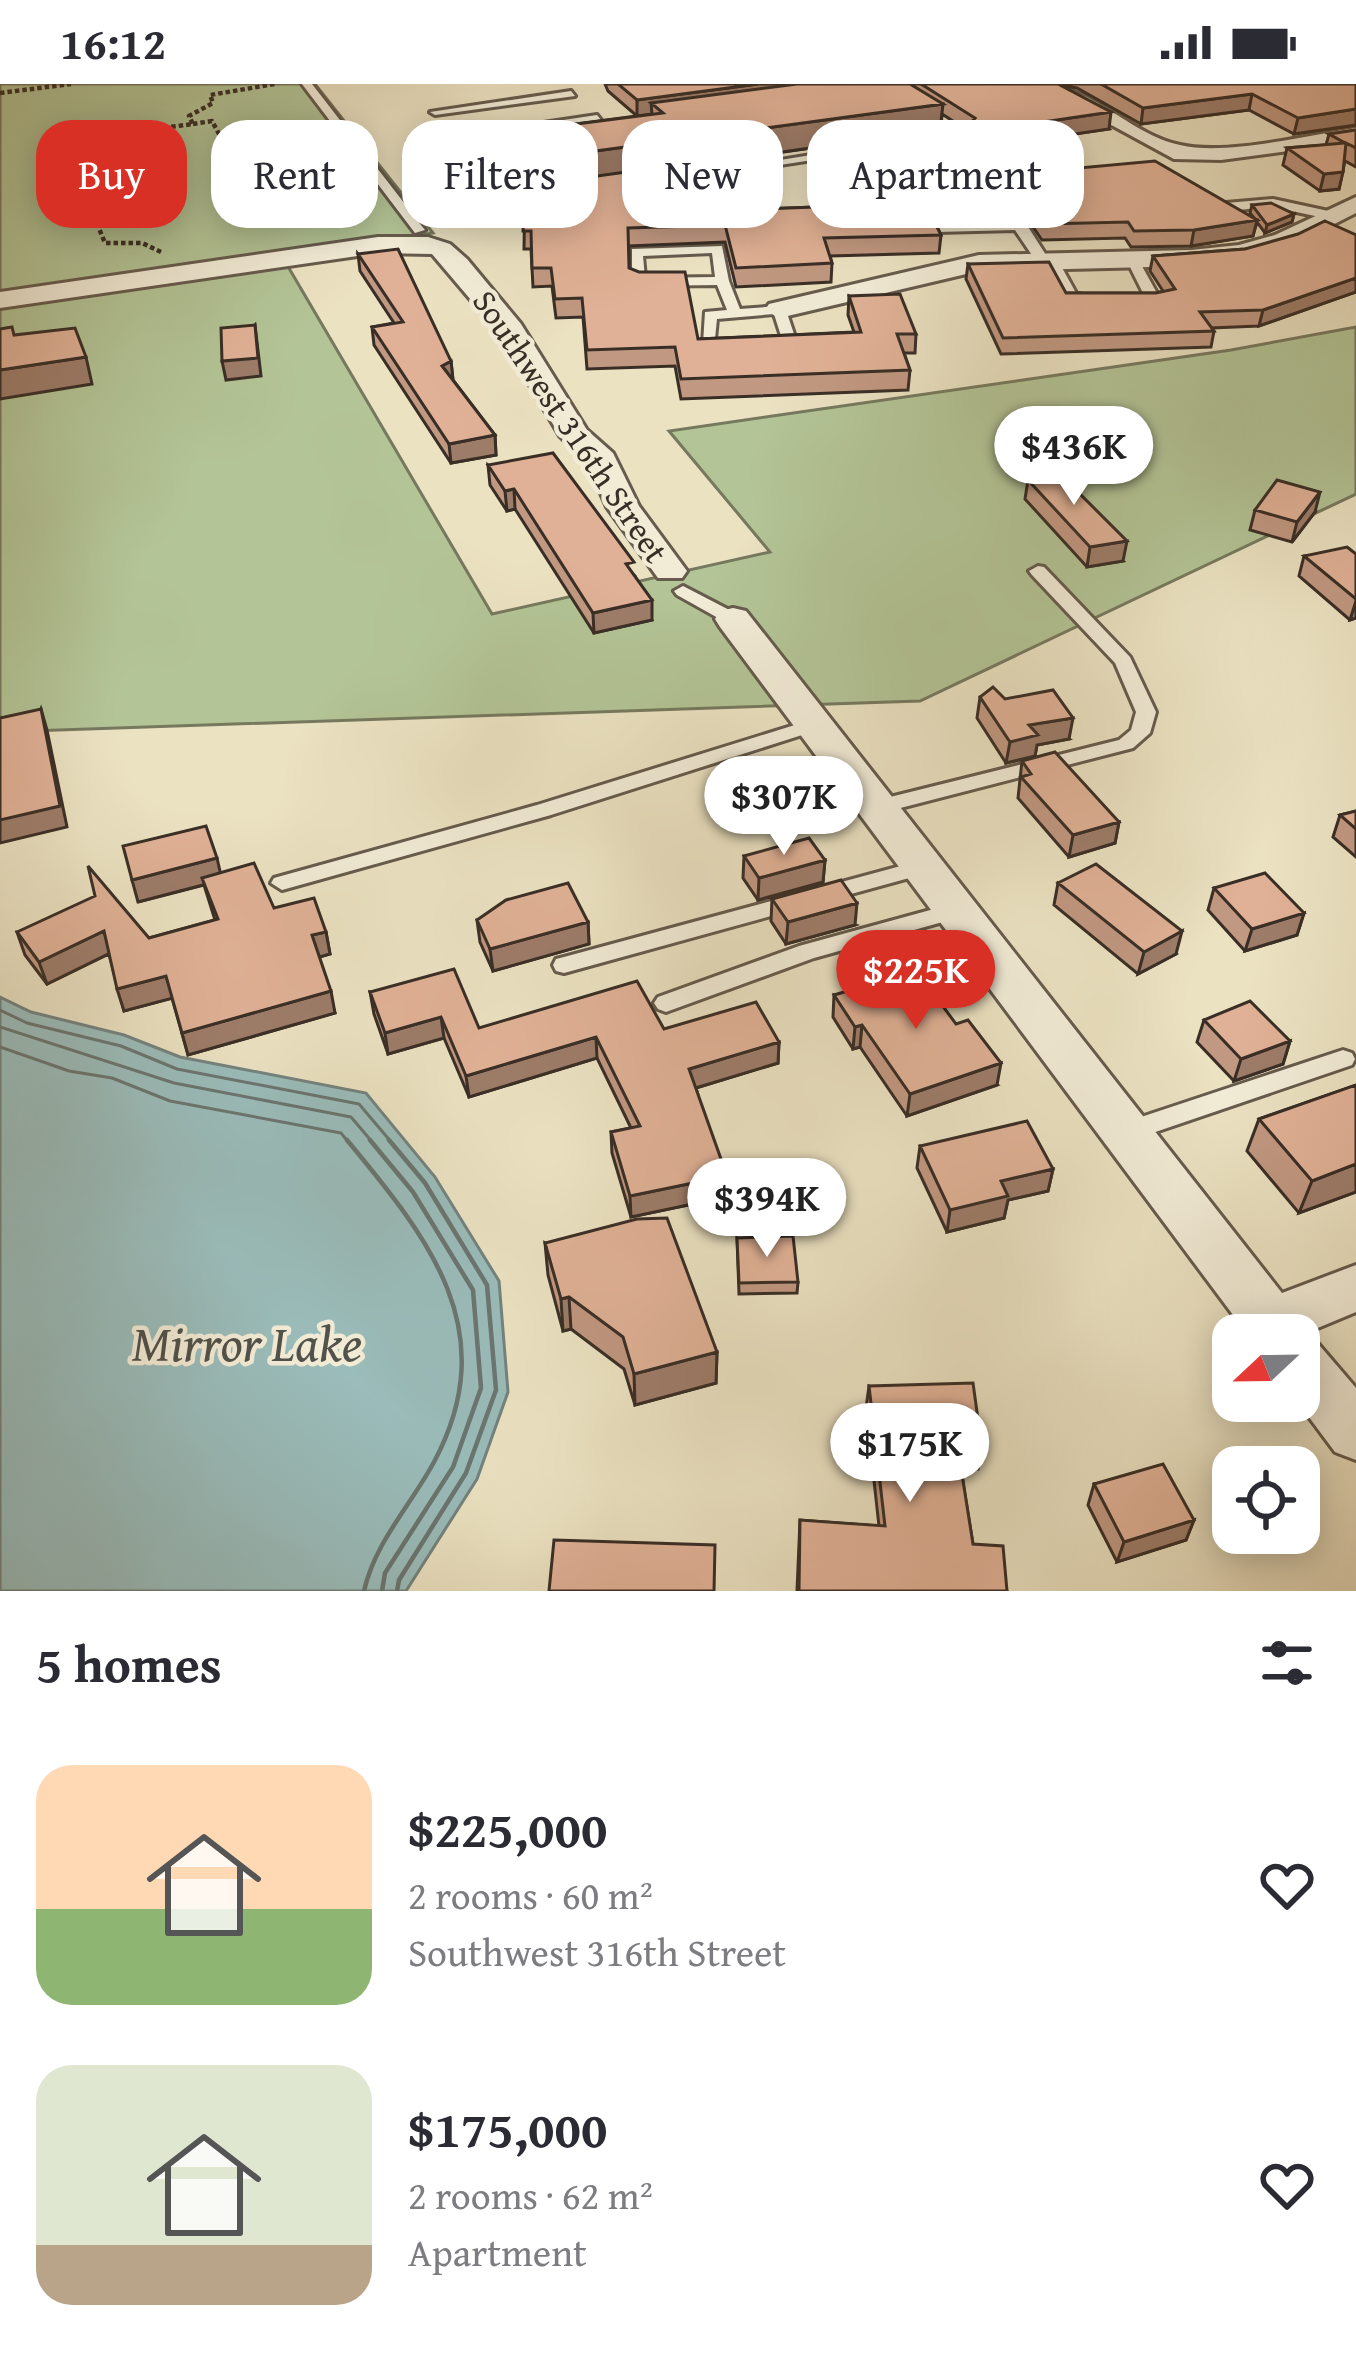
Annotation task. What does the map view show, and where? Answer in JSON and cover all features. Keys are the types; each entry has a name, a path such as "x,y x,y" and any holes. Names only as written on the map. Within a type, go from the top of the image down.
{"street":[{"path":"1046,84 1174,152 1208,154 1356,134"},
{"path":"779,310 925,272 1045,258 1132,259 1241,252 1284,240 1344,212"},
{"path":"0,300 417,236"},
{"name":"Southwest 316th Street","path":"417,236 451,256 511,330 566,422 602,460 622,507 676,581"},
{"path":"733,619 1265,1314"},
{"path":"1319,1314 1356,1288"},
{"path":"1320,1386 1356,1433"}],"lane":[{"path":"307,84 402,207"},
{"path":"521,84 536,99"},
{"path":"559,84 607,128 598,129"},
{"path":"435,112 450,105 571,94"},
{"path":"582,120 597,118"},
{"path":"1004,200 1019,226 941,229 928,202 1004,200"},
{"path":"1226,207 1273,203 1344,212"},
{"path":"413,228 417,236"},
{"path":"1021,228 1078,301 1148,301 1146,279 1132,259"},
{"path":"722,280 639,282 635,252 718,249 722,280 736,313"},
{"path":"779,310 788,337 779,347 729,349 708,341 706,316 779,310"},
{"path":"877,807 1064,763 1140,734 1146,712 1123,661 1038,571"},
{"path":"676,581 733,619"},
{"path":"282,883 544,810 814,724"},
{"path":"564,965 923,866"},
{"path":"666,1003 807,952 956,910"},
{"path":"1125,1132 1343,1059"}],"path":[{"path":"0,93 71,84"},
{"path":"193,124 189,116 213,103 210,95 275,84"},
{"path":"152,262 162,254 152,245 105,243 63,141 211,121"}],"green space":[{"path":"0,84 315,84 344,120 211,120 211,228 378,228 378,164 402,194 402,228 429,228 433,233 283,258 492,614 770,552 669,431 1231,350 1356,327 1356,494 920,701 0,732"}],"water":[{"name":"Mirror Lake","path":"0,997 31,1012 124,1035 180,1057 366,1093 435,1177 499,1281 508,1392 477,1479 406,1591 0,1591"}],"building":[{"path":"618,84 758,84 637,100"},
{"path":"797,84 910,84 943,104 783,126 783,120 622,120 622,147 598,151 598,121 663,113 651,103"},
{"path":"921,84 1058,84 1111,112 1057,120 975,118"},
{"path":"1101,84 1356,84 1356,109 1298,118 1252,94 1143,108"},
{"path":"1356,130 1356,148 1346,143 1343,172 1324,174 1287,148 1345,143 1329,134"},
{"path":"1155,161 1257,220 1194,230 1134,231 1128,222 1084,223 1084,168"},
{"path":"622,173 622,228 628,228 629,268 685,272 698,339 861,332 849,296 900,294 916,334 897,334 910,370 681,379 675,347 587,350 582,298 555,299 551,268 532,268 531,231 523,228 598,228 598,176"},
{"path":"1271,203 1294,214 1267,225 1252,205"},
{"path":"807,207 807,228 938,228 941,235 824,238 832,263 736,268 726,228 783,228 783,208"},
{"path":"1325,221 1356,235 1356,278 1263,310 1200,312 1214,331 1003,338 968,264 1049,262 1066,293 1156,293 1175,289 1153,256 1245,249"},
{"path":"398,249 451,361 442,366 495,435 449,444 372,327 403,322 358,254"},
{"path":"255,325 258,358 222,361 221,328"},
{"path":"12,327 14,335 75,328 86,357 0,370 0,329"},
{"path":"553,453 634,562 626,564 652,600 593,613 514,489 505,491 488,465"},
{"path":"1048,462 1127,541 1090,547 1028,480"},
{"path":"1277,480 1320,492 1297,522 1255,510"},
{"path":"1347,547 1356,554 1356,599 1304,556"},
{"path":"993,687 1005,699 1053,690 1073,718 1029,725 1038,735 1010,742 980,697"},
{"path":"41,709 60,806 0,820 0,718"},
{"path":"1055,752 1119,822 1073,835 1021,777 1031,774 1022,761"},
{"path":"1356,811 1356,829 1340,815"},
{"path":"206,826 217,858 132,880 123,846"},
{"path":"809,838 825,860 759,878 744,856"},
{"path":"254,863 274,908 314,898 326,932 312,935 331,991 182,1033 166,976 117,989 104,931 39,962 17,932 95,896 88,866 149,938 218,919 202,878"},
{"path":"1096,864 1182,931 1144,952 1058,883"},
{"path":"1265,873 1304,913 1252,929 1214,888"},
{"path":"841,880 857,903 788,922 772,899"},
{"path":"568,883 588,922 490,949 477,920 506,900"},
{"path":"454,969 479,1028 637,981 664,1029 756,1002 779,1042 689,1069 727,1176 630,1196 611,1132 640,1126 596,1037 466,1076 441,1017 385,1033 370,992"},
{"path":"917,971 956,1024 968,1020 1001,1063 910,1094 862,1025 855,1027 834,995"},
{"path":"1250,1001 1290,1041 1241,1059 1204,1020"},
{"path":"1356,1085 1356,1164 1312,1181 1259,1119"},
{"path":"1027,1121 1053,1169 1001,1181 1008,1196 950,1210 920,1146"},
{"path":"667,1218 717,1352 634,1374 623,1337 569,1297 561,1299 545,1243 637,1219"},
{"path":"793,1236 798,1282 739,1283 737,1238"},
{"path":"973,1383 982,1448 958,1449 973,1544 1003,1546 1007,1591 799,1591 800,1520 885,1526 869,1386"},
{"path":"1163,1464 1194,1520 1124,1542 1094,1484"},
{"path":"554,1540 715,1545 714,1591 549,1591"}]}
